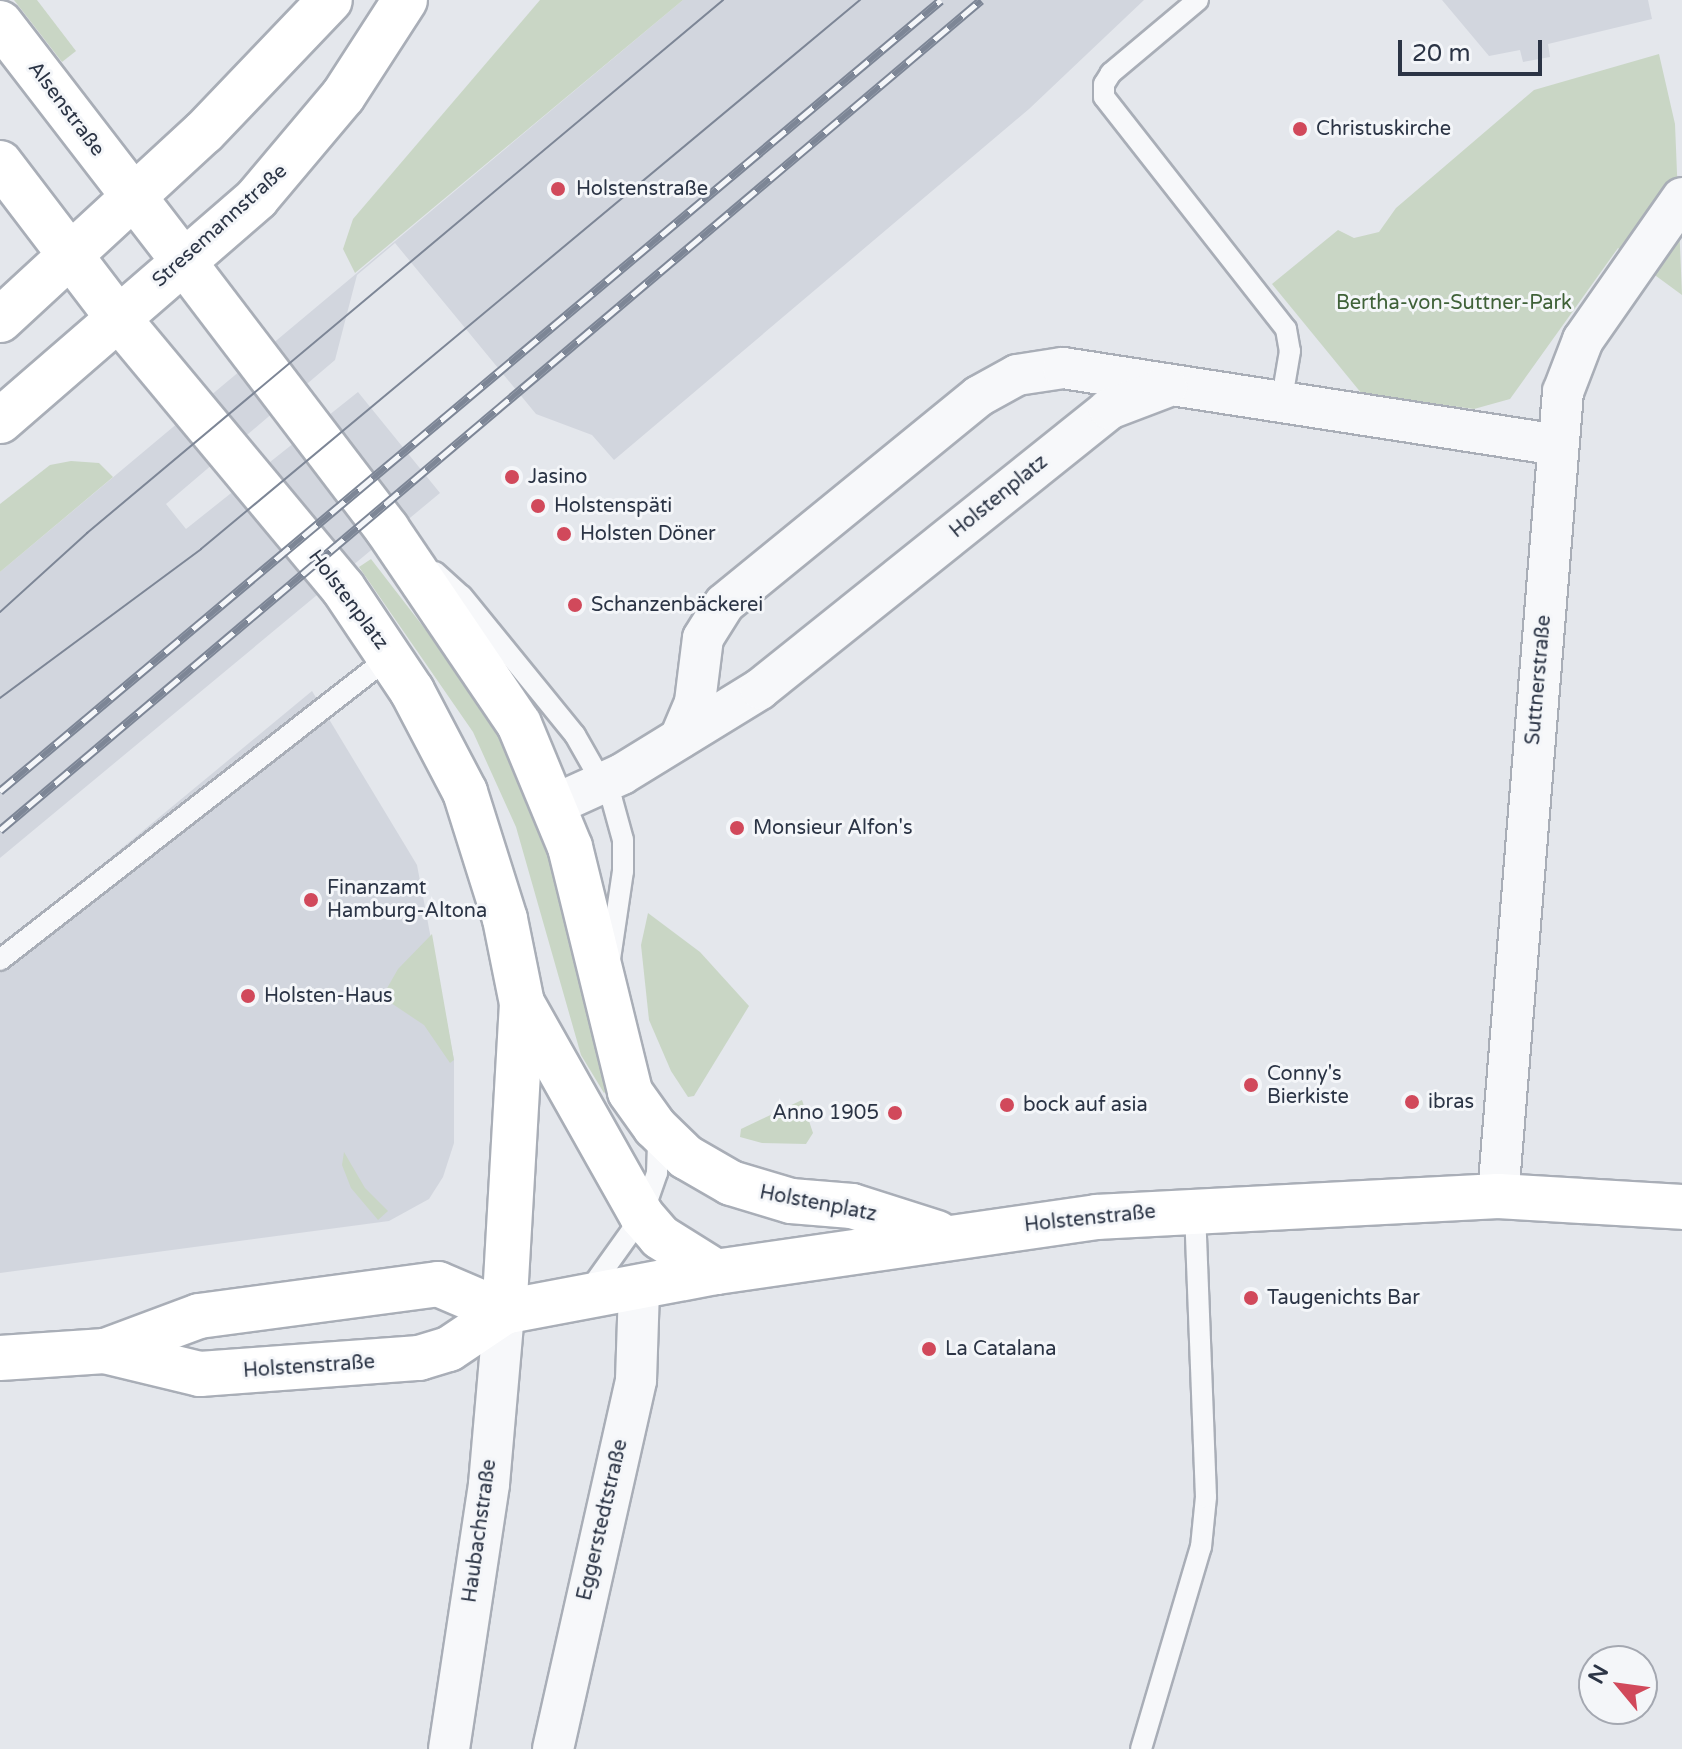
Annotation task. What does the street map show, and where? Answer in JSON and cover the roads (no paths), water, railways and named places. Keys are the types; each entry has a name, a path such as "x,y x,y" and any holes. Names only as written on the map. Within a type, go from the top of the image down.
{"main road":[{"path":"0,320 204,132 330,0"},
{"name":"Stresemannstraße","path":"0,421 257,198 309,142 405,0"},
{"name":"Alsenstraße","path":"0,23 132,196"},
{"path":"0,163 69,255"},
{"name":"Holstenplatz","path":"132,196 387,529 519,724 556,804 630,1092 655,1127 686,1157 741,1187 791,1201 852,1206 947,1236"},
{"name":"Holstenplatz","path":"69,255 343,588 390,656 442,742 465,792 505,919 522,1003 504,1312"},
{"name":"Holstenplatz","path":"522,1003 642,1216 691,1260 716,1272"},
{"name":"Holstenstraße","path":"105,1351 200,1374 419,1358 449,1349 504,1312 639,1289 716,1272 947,1236 1195,1209 1498,1196 1682,1207"},
{"name":"Holstenstraße","path":"0,1358 105,1351 199,1316 438,1284 504,1312"}],"street":[{"name":"Suttnerstraße","path":"1498,1196 1563,392 1583,340 1682,198"},
{"name":"Holstenplatz","path":"680,738 695,702 703,638 724,604 979,396 1040,369 1558,445"},
{"name":"Holstenplatz","path":"556,804 604,783 760,689 1109,409 1171,386"},
{"name":"Eggerstedtstraße","path":"553,1749 636,1380 639,1289"},
{"name":"Haubachstraße","path":"449,1749 489,1484 504,1312"}],"lane":[{"path":"1198,0 1111,73 1104,84 1104,97 1286,329 1290,351 1281,404"},
{"name":"Holstenplatz","path":"387,529 462,596 575,735 604,783 618,817 623,871 604,999"},
{"path":"0,960 390,656"},
{"path":"582,1299 642,1216 661,1150 655,1127"},
{"path":"1141,1749 1201,1547 1206,1497 1195,1209"}],"tram line":[{"path":"0,612 87,533 723,0"},
{"path":"0,698 201,549 860,0"}],"railway":[{"path":"0,791 941,0"},
{"path":"0,830 981,0"}],"place":[{"name":"Christuskirche","path":"1300,129"},
{"name":"Holstenstraße","path":"558,189"},
{"name":"Jasino","path":"512,477"},
{"name":"Holstenspäti","path":"538,506"},
{"name":"Holsten Döner","path":"564,534"},
{"name":"Schanzenbäckerei","path":"575,605"},
{"name":"Monsieur Alfon's","path":"737,828"},
{"name":"Finanzamt Hamburg-Altona","path":"311,900"},
{"name":"Holsten-Haus","path":"248,996"},
{"name":"Conny's Bierkiste","path":"1251,1085"},
{"name":"ibras","path":"1412,1102"},
{"name":"bock auf asia","path":"1007,1105"},
{"name":"Anno 1905","path":"895,1113"},
{"name":"Taugenichts Bar","path":"1251,1298"},
{"name":"La Catalana","path":"929,1349"}],"park label":[{"name":"Bertha-von-Suttner-Park","path":"1454,303"}]}
